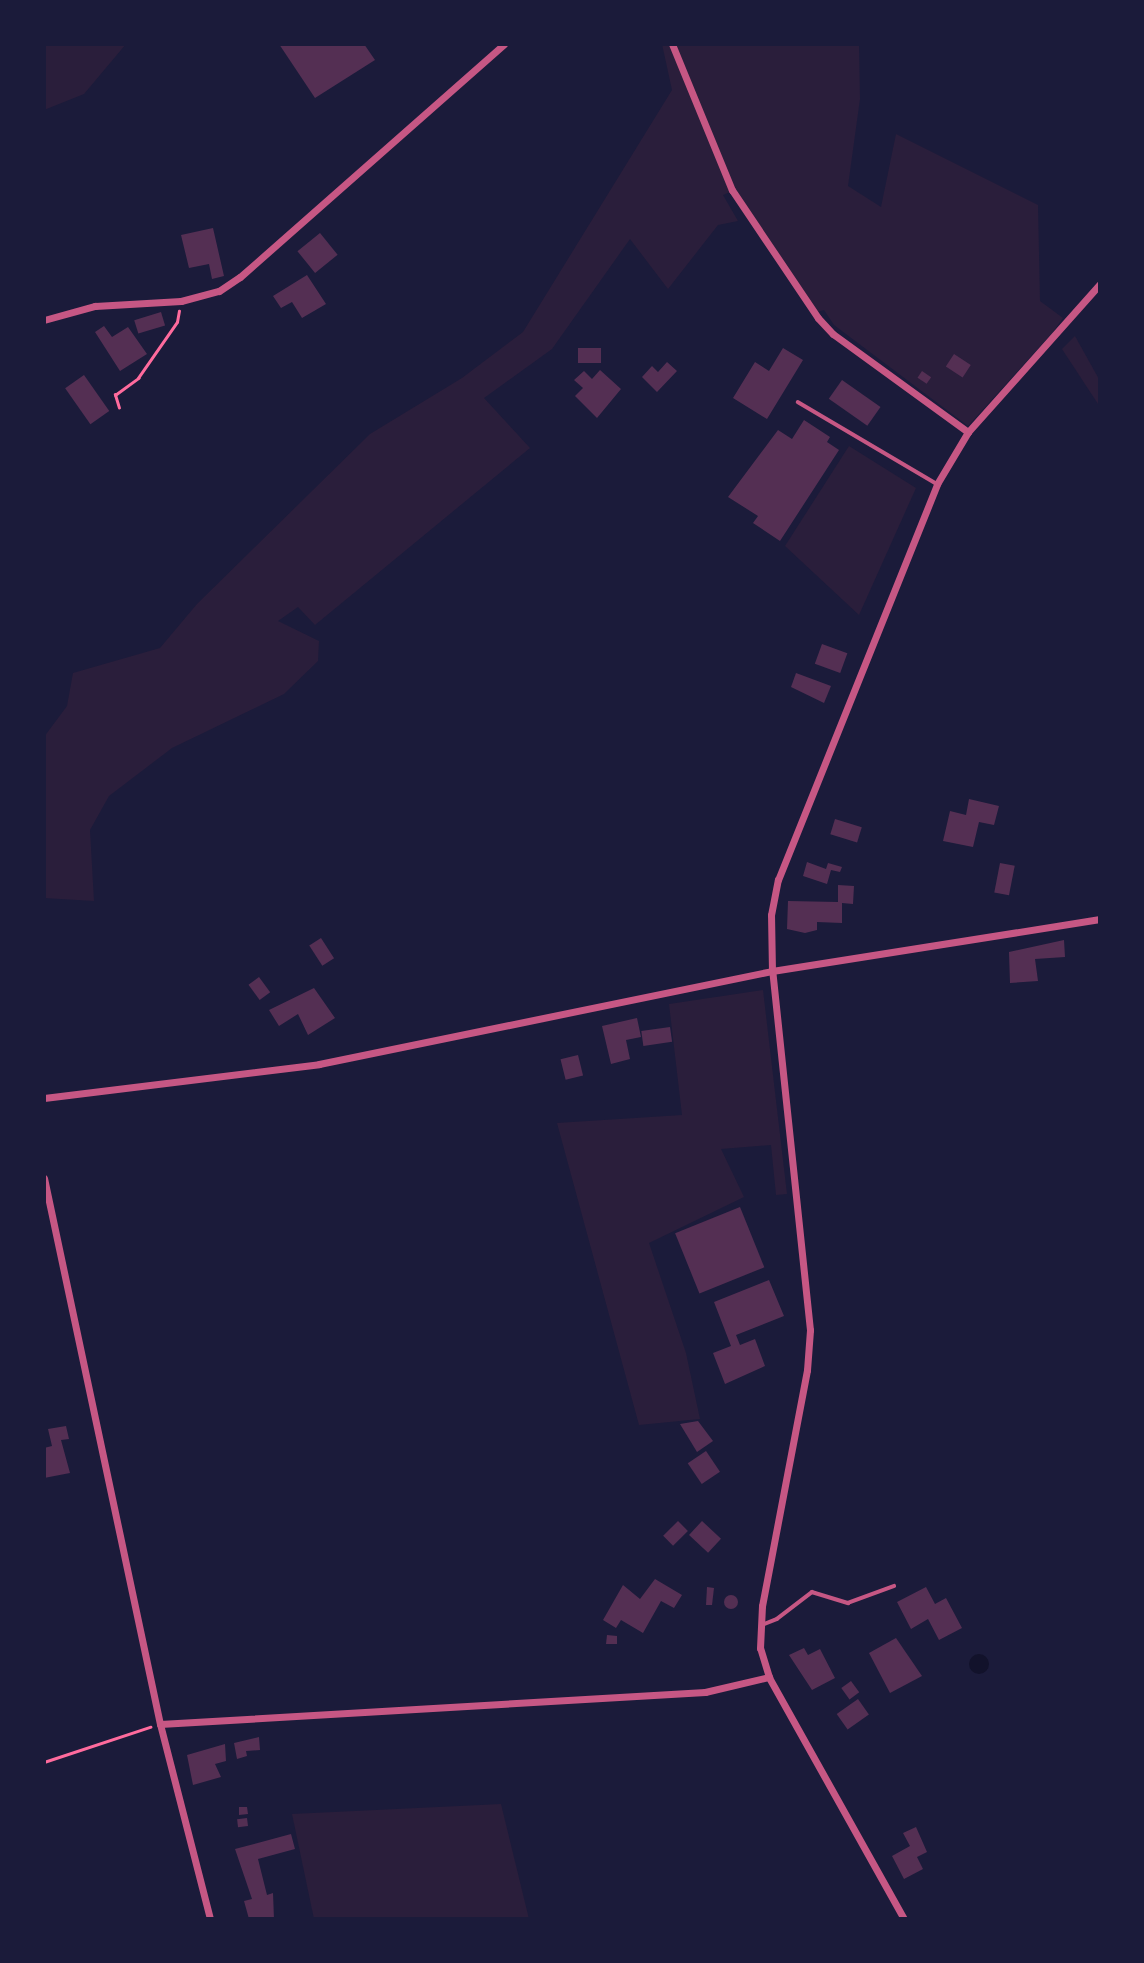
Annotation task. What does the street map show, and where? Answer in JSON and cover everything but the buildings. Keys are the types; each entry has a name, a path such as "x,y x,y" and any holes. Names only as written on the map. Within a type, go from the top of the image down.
{"street":[{"path":"44,320 95,306 204,298 240,277 504,44"},
{"path":"672,44 732,190 818,318 833,334 968,432"},
{"path":"904,1919 769,1677 760,1648 760,1625 807,1370 810,1331 772,971 771,915 778,880 937,484 968,432 1100,284"},
{"path":"44,1098 318,1064 772,971 1100,919"},
{"path":"44,1178 160,1724 210,1919"},
{"path":"160,1724 705,1692 769,1677"}],"lane":[{"path":"798,402 937,484"},
{"path":"760,1625 777,1619 812,1591 848,1603 894,1586"}],"path":[{"path":"120,408 115,395 138,378 158,350 177,322 181,301"},
{"path":"44,1762 160,1724"}],"shaded area":[{"path":"44,44 126,44 84,94 44,110"},
{"path":"662,44 859,44 860,99 848,186 881,207 896,134 1038,205 1040,301 1063,318 968,426 834,325 824,310 817,312 732,191 723,195 738,221 718,225 668,289 630,239 552,349 484,398 530,448 315,625 298,607 278,621 319,641 318,661 284,694 172,748 109,796 90,830 94,901 44,898 44,737 67,706 73,673 160,648 197,604 370,434 462,378 523,332 672,90"},
{"path":"1075,336 1100,381 1100,407 1062,349"},
{"path":"849,446 916,488 859,615 785,546"},
{"path":"763,990 787,1194 776,1195 771,1145 721,1149 744,1197 649,1243 686,1353 700,1419 639,1425 557,1123 682,1115 669,1004"},
{"path":"979,1654 986,1657 989,1664 986,1671 979,1674 972,1671 969,1664 972,1657"},
{"path":"501,1804 529,1919 314,1919 292,1814"}]}
